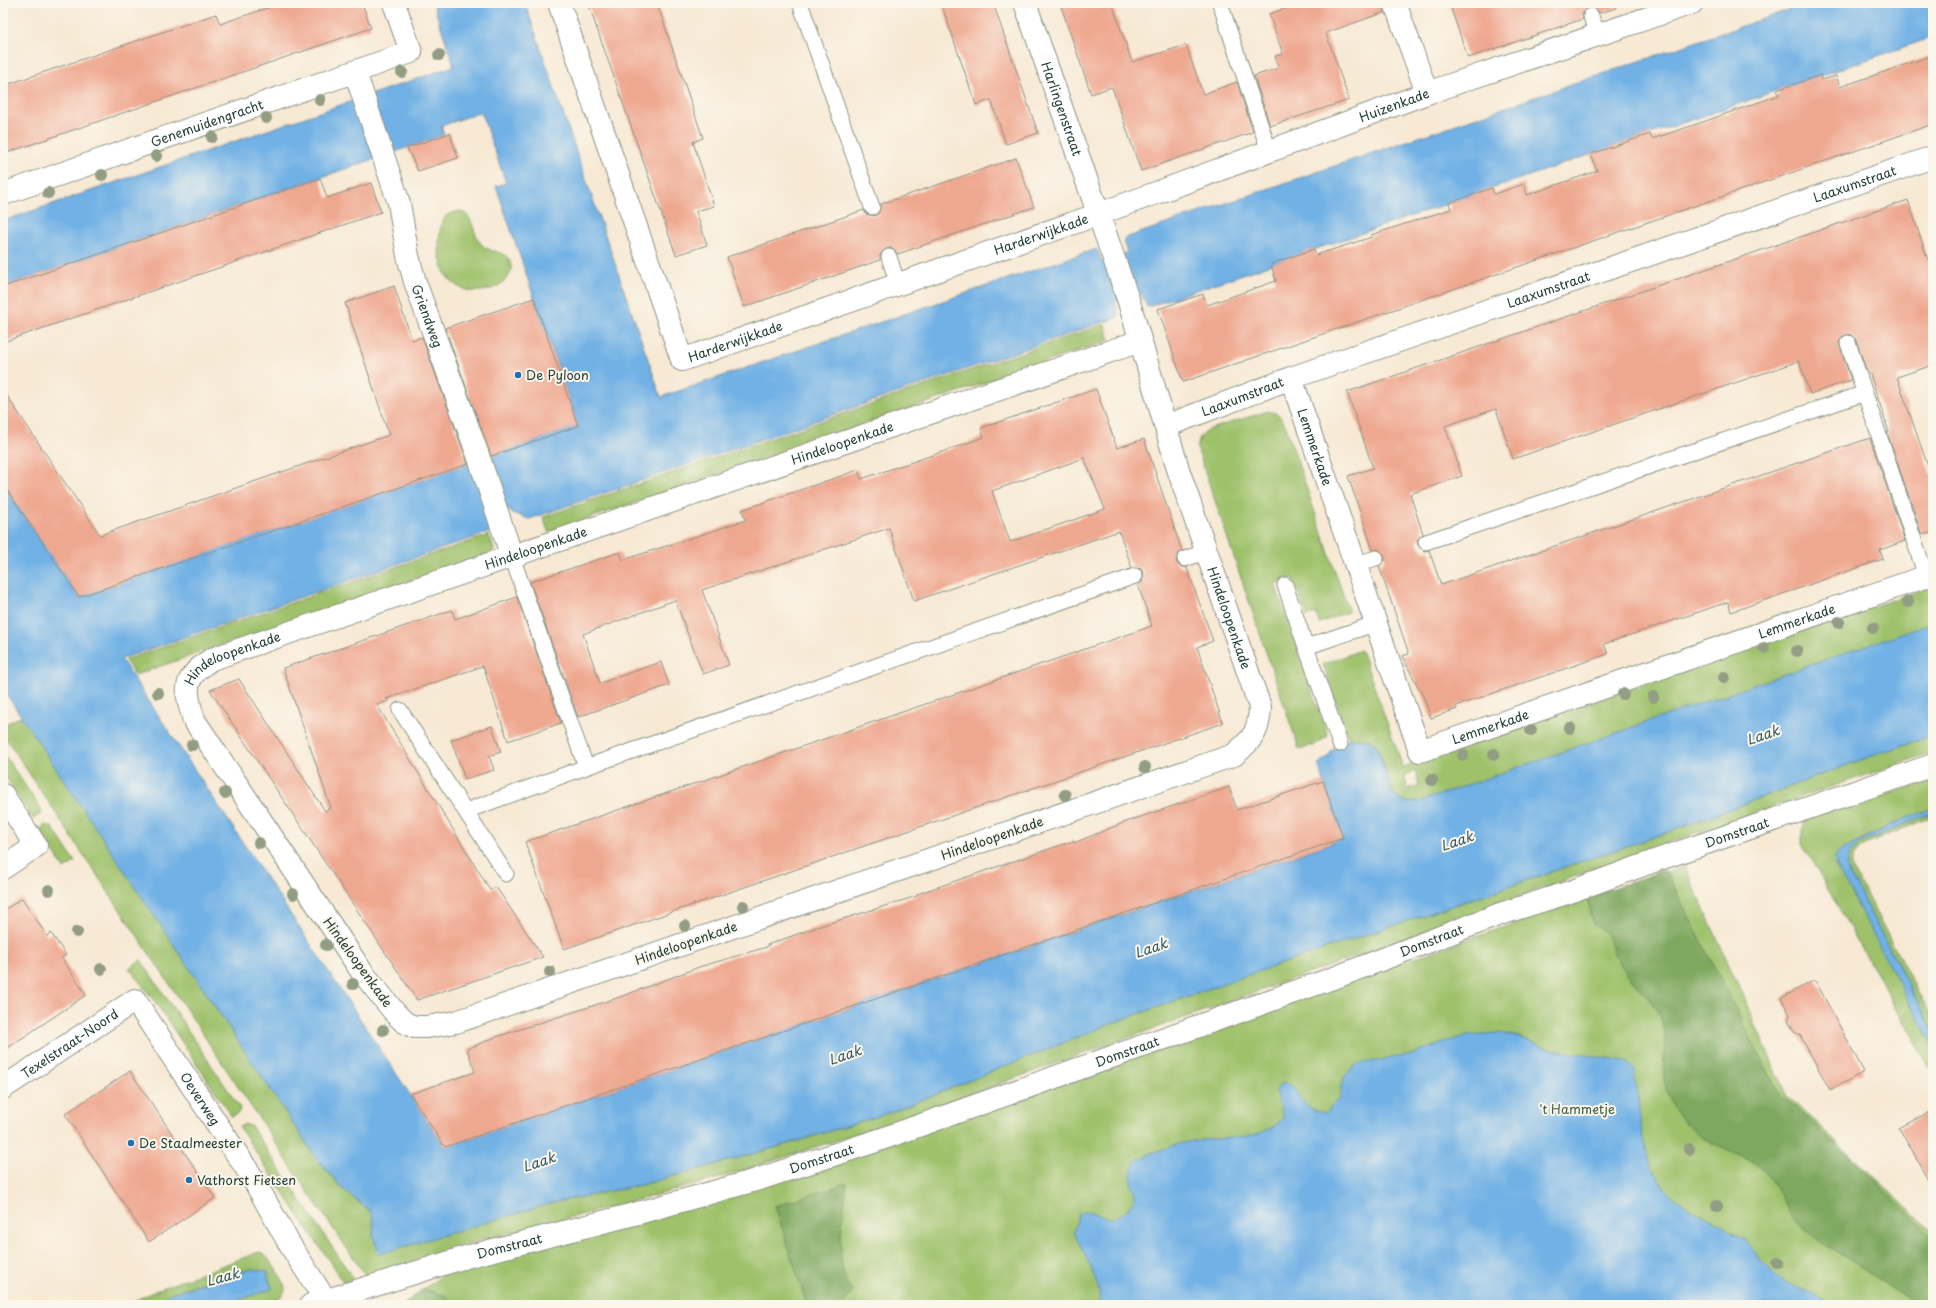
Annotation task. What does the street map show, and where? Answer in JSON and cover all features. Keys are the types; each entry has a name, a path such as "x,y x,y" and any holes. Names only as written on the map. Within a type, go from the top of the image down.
{"street":[{"name":"Genemuidengracht","path":"3,194 411,52 394,3"},
{"name":"Harderwijkkade","path":"559,3 682,360 1099,214"},
{"name":"Harlingenstraat","path":"1025,3 1099,214"},
{"path":"1395,3 1427,93"},
{"name":"Huizenkade","path":"1099,214 1427,93 1594,26 1692,3"},
{"name":"Griendweg","path":"355,72 399,203 408,256 415,282 478,455 512,557"},
{"name":"Laaxumstraat","path":"1166,426 1291,378 1933,156"},
{"name":"Hindeloopenkade","path":"1099,214 1129,302 1179,472 1260,707 1260,721 1255,734 1234,755 456,1022 427,1027 414,1027 404,1022 396,1014 362,972 194,720 188,698 190,678 197,668 212,659 1140,340"},
{"name":"Lemmerkade","path":"1291,378 1366,561 1377,623 1420,751 1930,575"},
{"name":"Domstraat","path":"324,1304 466,1257 642,1212 752,1181 876,1141 1339,976 1500,914 1567,893 1665,857 1933,765"},
{"path":"3,795 36,846 3,868"},
{"name":"Oeverweg","path":"135,1000 252,1177 324,1304"},
{"name":"Texelstraat-Noord","path":"3,1088 135,1000"}],"lane":[{"path":"800,3 872,207"},
{"path":"1220,3 1269,151"},
{"path":"889,257 898,285"},
{"path":"1848,343 1930,575"},
{"path":"1426,542 1865,393"},
{"path":"1185,559 1207,551"},
{"path":"512,557 586,767"},
{"path":"466,811 586,767 1135,576"},
{"path":"1285,585 1340,744"},
{"path":"1306,647 1377,623"},
{"path":"400,710 506,874"}],"green space":[{"path":"459,211 465,213 469,217 481,244 486,248 503,254 508,258 511,269 507,279 497,286 483,291 469,290 455,284 444,271 439,250 439,236 442,223 447,215"},
{"path":"1105,324 1110,340 549,532 548,531 543,517"},
{"path":"1268,411 1278,414 1284,422 1348,609 1348,612 1319,623 1316,613 1307,617 1293,578 1275,584 1328,736 1312,747 1311,745 1299,749 1197,448 1200,437 1207,430"},
{"path":"489,535 494,549 493,552 135,675 125,660"},
{"path":"1933,586 1933,625 1419,802 1405,802 1396,796 1390,788 1384,765 1375,745 1365,738 1349,739 1323,664 1361,650 1403,767","holes":["1415,771 1419,785 1408,789 1404,775"]},
{"path":"22,716 316,1158 345,1191 371,1212 374,1224 373,1236 645,1184 788,1144 891,1112 1113,1023 1222,984 1677,829 1866,758 1933,735 1933,752 1653,848 1335,964 872,1129 716,1179 463,1245 366,1276 310,1195 3,734 3,725"},
{"path":"3,753 41,809 40,814 33,819 3,773"},
{"path":"1933,779 1933,808 1876,832 1838,853 1889,962 1933,1046 1933,1066 1930,1068 1802,844 1802,830 1807,819 1836,808 1837,811"},
{"path":"1933,812 1933,816 1865,845 1853,856 1851,866 1933,1020 1933,1030 1847,869 1847,860 1850,854 1861,843"},
{"path":"45,825 52,827 75,862 64,869 40,829"},
{"name":"'t Hammetje","path":"1685,866 1787,1096 1933,1231 1933,1305 403,1305 466,1257 748,1182 1511,925 1587,897 1588,899"},
{"path":"1665,870 1779,1093 1863,1169 1933,1237 1933,1305 1916,1305 1813,1236 1792,1216 1770,1178 1760,1167 1739,1154 1705,1139 1686,1124 1678,1114 1669,1096 1665,1082 1665,1036 1663,1023 1654,1006 1622,967 1614,954 1607,935 1599,927 1593,924 1587,897"},
{"path":"141,960 240,1108 239,1112 232,1117 158,1006 129,968"},
{"path":"245,1124 251,1126 351,1275 352,1280 344,1283 239,1127"},
{"path":"847,1183 842,1223 841,1256 847,1282 853,1291 842,1305 807,1305 775,1206"},
{"path":"259,1252 266,1256 271,1262 285,1286 283,1294 277,1299 256,1304 223,1305 272,1289 267,1271 244,1270 174,1292 153,1305 125,1305 162,1288"},
{"path":"423,1289 446,1296 454,1305 403,1305"}],"water":[{"name":"Laak","path":"433,3 525,3 661,397 1097,249 1102,262 1127,253 1123,241 1125,238 1809,3 1933,3 1933,37 1147,307 1141,293 1115,301 1119,315 1118,317 529,519 510,512 509,508 485,516 490,532 121,659 445,1147 1343,839 1318,764 1328,757 1332,750 1348,739 1367,739 1377,746 1392,792 1404,802 1419,802 1933,622 1933,735 1866,758 1677,829 1222,984 1113,1023 891,1112 788,1144 645,1184 552,1203 379,1254 373,1236 374,1224 371,1212 345,1191 316,1158 3,689 3,484 79,597 578,426 496,186 506,183 481,112 441,126 444,135 3,287 3,221 454,66"},
{"path":"1933,808 1933,812 1861,843 1848,857 1847,869 1933,1030 1933,1046 1836,865 1835,858 1843,849 1902,820"},
{"path":"1499,1033 1516,1036 1552,1050 1626,1061 1634,1071 1641,1125 1652,1169 1670,1194 1683,1202 1688,1208 1723,1225 1728,1231 1744,1238 1764,1264 1778,1278 1787,1284 1819,1296 1831,1305 1100,1305 1097,1286 1091,1267 1074,1232 1078,1215 1083,1212 1092,1212 1104,1217 1113,1218 1126,1210 1135,1197 1131,1179 1135,1161 1147,1155 1187,1142 1252,1135 1275,1126 1283,1118 1276,1091 1281,1083 1293,1086 1302,1101 1308,1107 1325,1113 1340,1097 1344,1077 1357,1064 1404,1056 1468,1035"},
{"path":"252,1269 267,1271 272,1289 223,1305 153,1305 156,1301 174,1292"}],"building":[{"path":"282,3 362,3 371,28 3,154 3,86 216,14 220,24"},
{"path":"588,3 657,3 703,138 693,142 714,206 696,211 707,245 676,255"},
{"path":"941,3 993,3 1038,133 1006,144 991,100 976,105"},
{"path":"1060,3 1112,3 1132,62 1186,45 1203,94 1237,82 1253,132 1141,171 1112,87 1091,94"},
{"path":"1301,3 1383,3 1385,12 1326,33 1349,100 1270,126 1254,76 1279,68 1275,56 1283,54 1269,14"},
{"path":"1449,3 1615,3 1616,8 1600,13 1593,7 1588,8 1582,14 1583,19 1468,58"},
{"path":"1933,55 1933,124 1183,382 1158,309 1203,294 1207,305 1276,281 1271,264 1314,249 1316,255 1372,237 1371,235 1451,209 1449,203 1492,188 1494,194 1524,184 1527,195 1597,171 1591,154 1650,134 1652,139 1700,123 1779,95 1777,90 1821,75 1822,80 1836,76 1840,87"},
{"path":"450,133 458,158 418,171 407,148"},
{"path":"1016,158 1034,207 898,254 891,248 886,249 880,255 880,260 744,307 727,257 864,210 866,214 875,216 879,213 881,204"},
{"path":"320,178 327,198 371,183 381,212 3,342 3,287"},
{"path":"1908,200 1928,260 1933,258 1933,365 1897,377 1933,481 1933,532 1922,535 1887,432 1889,432 1870,374 1868,374 1856,340 1850,334 1842,337 1839,342 1851,380 1810,394 1799,361 1513,459 1496,409 1445,426 1462,476 1410,494 1423,534 1417,540 1418,545 1424,551 1429,550 1441,585 1870,438 1905,541 1880,550 1883,559 1731,612 1728,602 1604,644 1608,654 1456,706 1457,709 1431,718 1424,698 1402,656 1409,654 1379,566 1385,560 1384,555 1378,549 1373,550 1348,476 1373,468 1347,392"},
{"path":"394,286 412,340 422,337 468,464 79,597 3,484 3,390 100,535 389,435 345,303"},
{"name":"De Pyloon","path":"534,298 578,426 491,456 445,328"},
{"path":"1096,389 1117,448 1144,439 1182,551 1178,554 1176,562 1180,566 1187,568 1213,641 1197,647 1223,723 564,949 525,842 1152,626 1138,585 1142,582 1144,573 1141,569 1132,568 1119,531 914,601 889,528 702,590 729,665 703,674 675,600 583,634 600,683 661,662 669,685 578,717 530,582 620,552 623,560 746,520 742,510 858,470 861,479 948,450 984,437 981,428","holes":["1084,458 1105,509 1010,542 992,491"]},
{"path":"517,597 561,723 508,741 483,666 386,699 389,701 377,705 490,890 496,887 543,957 417,1000 210,690 239,679 325,811 331,808 283,668 452,610 455,619"},
{"path":"492,726 501,752 489,756 494,770 465,779 451,740"},
{"path":"1323,781 1343,838 445,1147 410,1094 475,1072 467,1049 493,1038 623,996 699,967 767,947 767,945 817,927 917,896 917,894 1073,841 1074,843 1123,823 1229,787 1237,810"},
{"path":"22,898 47,936 51,933 66,955 62,958 86,995 3,1051 3,911"},
{"path":"1815,980 1864,1072 1830,1090 1800,1035 1795,1033 1788,1020 1790,1015 1781,998"},
{"name":"De Staalmeester","path":"130,1071 215,1198 149,1242 65,1114"},
{"path":"1933,1110 1933,1188 1899,1128"}],"place":[{"name":"De Pyloon","path":"518,375"},
{"name":"De Staalmeester","path":"131,1143"},
{"name":"Vathorst Fietsen","path":"189,1180"}]}
